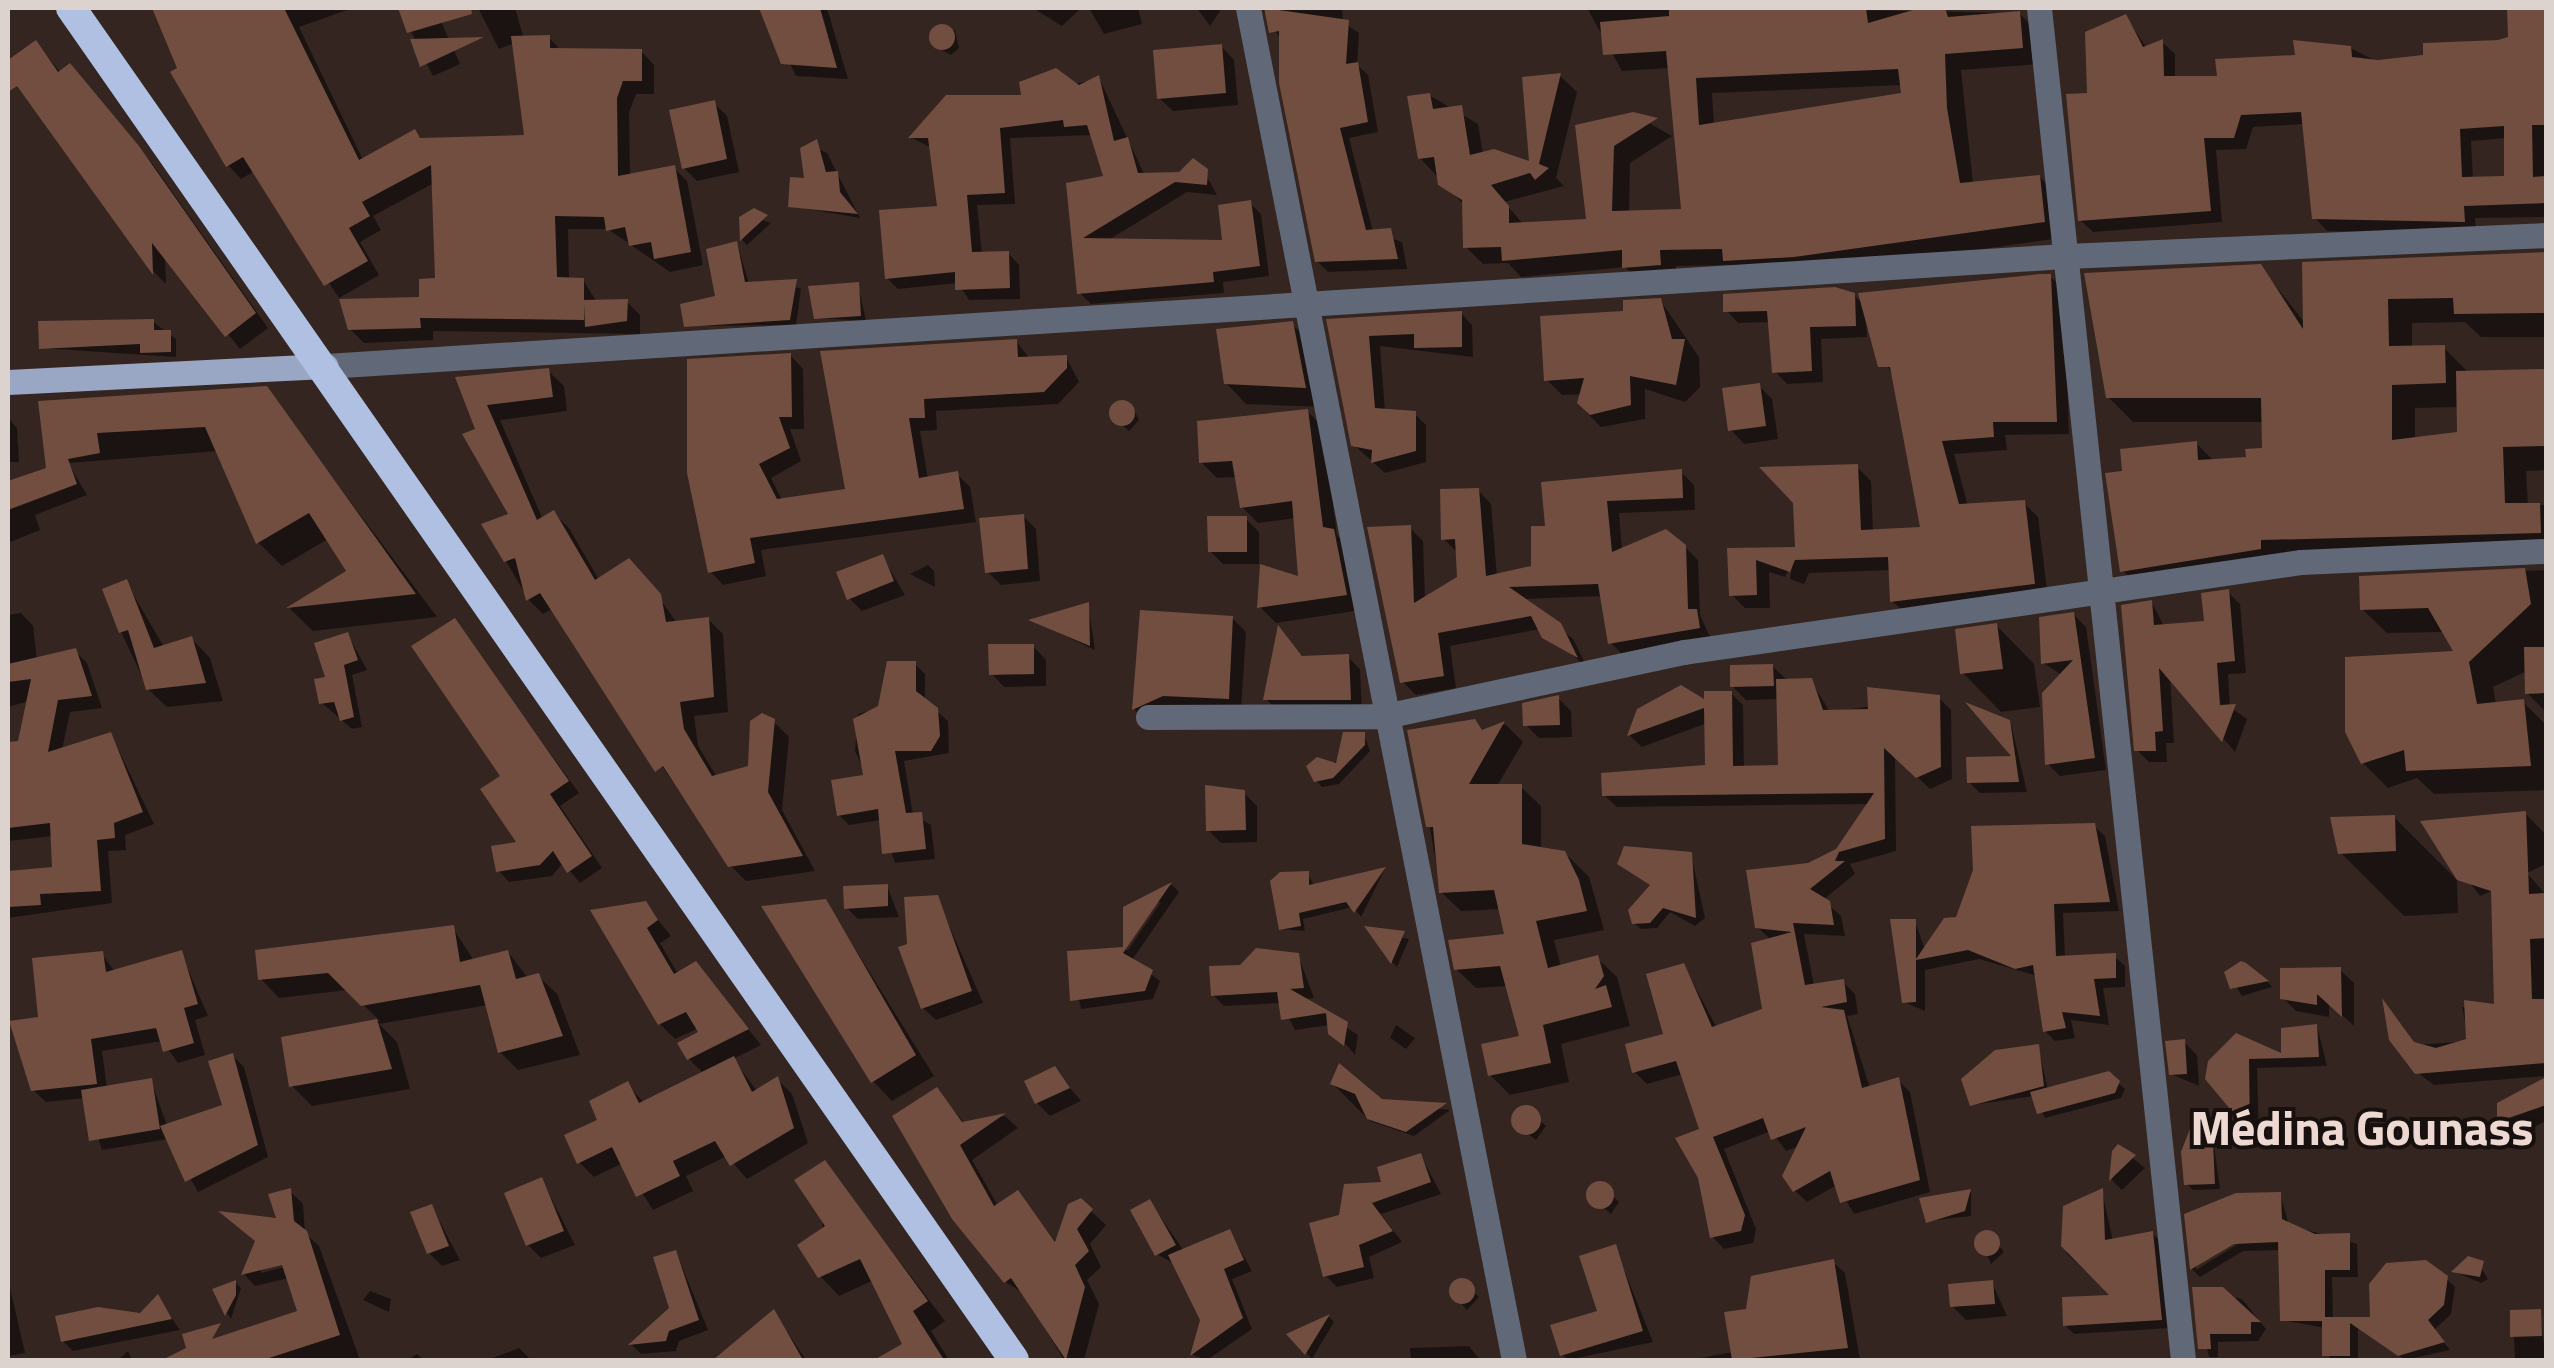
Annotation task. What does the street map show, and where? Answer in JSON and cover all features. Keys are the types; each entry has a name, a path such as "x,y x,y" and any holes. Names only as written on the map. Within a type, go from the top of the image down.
{"highway":[{"path":"71,8 326,366 1014,1360"}],"main road":[{"path":"8,382 326,366"}],"street":[{"path":"1248,8 1299,302 1514,1360"},
{"path":"2039,8 2183,1360"},
{"path":"326,366 2067,256 2546,235"},
{"path":"1148,717 1384,716 1684,652 2102,590 2301,562 2546,551"}],"building":[{"path":"152,8 284,8 359,160 415,129 420,138 524,135 511,36 550,35 550,48 642,49 642,81 623,81 617,98 618,176 675,165 691,252 654,259 651,242 629,246 625,227 606,231 604,217 555,216 557,277 584,278 584,300 628,299 627,321 585,327 584,304 584,320 420,318 421,328 348,330 339,299 419,297 419,279 435,278 431,165 362,202 370,216 349,228 368,261 324,286 243,157 226,167 170,72 177,68"},
{"path":"398,8 471,8 472,14 407,33"},
{"path":"759,8 820,8 837,68 781,64"},
{"path":"1264,8 1349,20 1346,64 1358,62 1368,122 1340,128 1366,230 1391,228 1398,259 1315,262 1279,83 1279,31 1269,33"},
{"path":"1669,8 1866,8 1868,23 1920,8 1945,8 1948,17 2020,11 2023,48 1945,54 1947,108 1960,183 2040,175 2045,222 1794,257 1723,261 1722,249 1660,250 1661,265 1622,268 1622,250 1502,261 1501,247 1463,248 1462,200 1438,185 1434,157 1418,159 1407,96 1430,93 1433,109 1462,105 1470,155 1494,149 1529,161 1522,77 1561,73 1539,164 1549,168 1535,180 1530,173 1491,185 1509,206 1509,223 1586,219 1575,125 1633,112 1658,118 1614,146 1612,211 1681,209 1666,51 1603,55 1600,22 1669,16","holes":["1898,69 1901,93 1699,125 1696,78"]},
{"path":"2507,8 2546,8 2546,125 2532,125 2533,177 2546,176 2546,203 2464,206 2465,222 2312,219 2301,112 2241,115 2234,138 2204,138 2211,211 2078,221 2066,94 2087,93 2085,32 2126,14 2143,47 2163,39 2164,76 2217,76 2215,59 2295,55 2293,40 2351,46 2352,57 2378,60 2423,55 2423,43 2508,37","holes":["2504,126 2504,176 2462,177 2460,129"]},
{"path":"942,24 951,28 955,37 951,46 942,50 933,46 929,37 933,28"},
{"path":"484,37 420,67 410,39"},
{"path":"36,40 58,72 70,63 139,146 256,313 225,337 152,243 153,275 17,86 8,92 8,60"},
{"path":"1222,44 1226,93 1157,99 1153,50"},
{"path":"1056,68 1079,85 1099,75 1114,141 1128,137 1138,173 1179,172 1193,158 1208,169 1207,185 1175,182 1083,238 1222,240 1218,205 1251,200 1260,266 1213,272 1214,282 1077,294 1066,183 1103,176 1087,125 1064,127 1063,120 1000,128 1005,193 967,195 972,252 1009,251 1010,288 955,290 955,272 885,279 879,210 937,206 928,138 908,138 946,95 1021,95 1019,82"},
{"path":"715,100 727,159 682,169 669,110"},
{"path":"817,139 826,172 838,171 840,192 858,214 788,207 790,177 804,178 800,148"},
{"path":"754,208 768,215 740,241 739,217"},
{"path":"737,241 745,282 797,279 790,320 684,327 680,304 715,296 706,249"},
{"path":"2546,252 2546,313 2454,314 2453,298 2388,299 2389,346 2445,345 2446,383 2392,385 2392,440 2457,432 2456,371 2546,369 2546,446 2503,447 2505,503 2540,503 2541,533 2261,540 2261,549 2120,572 2105,473 2122,471 2120,449 2197,441 2198,460 2246,457 2245,449 2262,448 2261,398 2106,398 2084,273 2261,264 2303,329 2302,262"},
{"path":"2051,274 2057,422 1993,422 1994,437 1942,441 1959,504 2025,500 2035,584 1890,602 1888,557 1795,560 1790,572 1756,560 1757,595 1729,596 1727,548 1795,547 1793,503 1759,467 1858,464 1861,530 1920,527 1890,367 1878,367 1858,293"},
{"path":"859,282 861,316 814,319 808,286"},
{"path":"1835,287 1855,293 1856,326 1810,327 1812,371 1772,373 1767,311 1723,312 1723,294"},
{"path":"1661,298 1672,339 1685,339 1676,385 1630,376 1631,405 1590,415 1577,403 1584,378 1544,381 1540,316 1623,311 1623,300"},
{"path":"1462,311 1462,347 1414,348 1414,334 1369,336 1375,408 1416,411 1416,451 1371,463 1372,450 1351,446 1326,319"},
{"path":"154,319 154,330 171,330 171,352 140,353 140,344 39,349 38,321"},
{"path":"1293,321 1306,388 1224,384 1216,329"},
{"path":"1017,339 1018,357 1067,355 1067,368 1044,392 924,399 925,418 909,418 919,478 958,471 964,509 750,538 755,563 708,573 687,473 687,359 791,353 792,417 779,417 790,448 759,464 777,499 845,489 820,351"},
{"path":"549,368 553,397 487,405 537,520 554,510 595,580 629,558 661,594 666,622 709,617 714,697 680,702 684,729 712,776 748,766 750,721 762,713 775,719 768,792 803,856 728,867 663,766 655,772 540,593 526,601 515,558 504,562 481,524 508,514 462,434 475,429 455,377"},
{"path":"1760,383 1766,426 1728,431 1722,388"},
{"path":"267,386 416,594 286,608 346,571 309,513 256,544 205,427 97,433 100,453 68,459 77,484 8,510 8,481 46,468 38,401"},
{"path":"1122,400 1131,404 1135,413 1131,422 1122,426 1113,422 1109,413 1113,404"},
{"path":"1308,409 1323,527 1334,529 1347,595 1257,608 1260,564 1298,576 1292,501 1240,508 1232,461 1199,463 1197,421"},
{"path":"1682,469 1683,498 1607,501 1612,552 1666,529 1686,545 1688,609 1697,609 1700,628 1608,644 1598,584 1509,587 1561,623 1578,658 1542,638 1531,616 1438,633 1444,676 1400,683 1367,527 1411,525 1414,603 1457,577 1455,539 1441,540 1440,489 1479,488 1486,576 1531,566 1531,526 1545,526 1541,482"},
{"path":"1024,514 1028,569 985,573 979,518"},
{"path":"1207,516 1247,516 1247,552 1208,552"},
{"path":"883,554 894,581 847,600 836,572"},
{"path":"2525,568 2531,604 2469,662 2477,704 2524,699 2531,766 2406,771 2404,750 2361,764 2345,732 2345,657 2453,651 2428,608 2360,610 2359,576"},
{"path":"127,579 154,648 192,636 206,683 146,690 128,630 119,633 102,589"},
{"path":"2229,589 2235,661 2217,663 2220,705 2236,704 2222,742 2159,668 2163,731 2155,732 2156,751 2134,751 2121,605 2152,600 2154,625 2204,621 2201,593"},
{"path":"1089,602 1090,646 1028,620"},
{"path":"1140,610 1233,616 1229,699 1163,696 1132,710"},
{"path":"2074,612 2095,758 2045,765 2042,693 2073,660 2041,664 2039,617"},
{"path":"455,618 569,781 550,794 592,856 567,873 553,851 540,865 496,872 491,846 516,842 480,789 500,776 411,646"},
{"path":"1997,623 2003,669 1960,674 1955,629"},
{"path":"1278,625 1302,656 1349,654 1351,700 1263,700"},
{"path":"348,632 358,660 344,665 354,717 340,721 334,702 319,704 314,679 325,677 314,643"},
{"path":"988,644 1034,644 1034,674 989,675"},
{"path":"2524,647 2546,647 2546,693 2525,694"},
{"path":"76,648 92,696 58,700 48,752 111,732 143,812 114,823 115,838 97,840 101,891 40,894 41,905 8,907 8,871 52,867 50,823 8,828 8,742 18,741 31,679 8,682 8,664"},
{"path":"887,661 916,661 916,691 938,708 940,736 931,751 895,751 906,813 922,812 926,849 882,854 878,809 837,816 831,780 863,775 853,719 878,706"},
{"path":"1773,664 1774,686 1730,687 1730,665"},
{"path":"1812,678 1823,710 1868,709 1867,687 1940,695 1941,767 1916,778 1884,748 1885,839 1839,852 1835,861 1845,861 1810,889 1830,901 1834,925 1793,923 1805,985 1844,979 1847,1002 1821,1007 1844,1010 1862,1088 1899,1077 1920,1180 1840,1203 1830,1171 1793,1192 1782,1176 1806,1127 1771,1140 1763,1118 1713,1137 1745,1215 1741,1231 1710,1238 1698,1178 1675,1138 1699,1129 1676,1061 1632,1073 1625,1044 1663,1034 1646,974 1684,963 1712,1027 1762,1009 1751,943 1792,932 1755,928 1746,870 1808,863 1836,849 1874,793 1602,796 1601,773 1705,765 1704,708 1627,736 1637,709 1681,685 1704,699 1704,691 1732,691 1733,766 1778,765 1776,679"},
{"path":"1559,695 1560,725 1523,726 1522,703"},
{"path":"1965,702 2010,720 2019,782 1967,783 1966,757 2011,756"},
{"path":"1475,719 1482,730 1505,721 1469,784 1522,784 1522,844 1565,851 1579,880 1587,911 1536,921 1548,968 1598,955 1604,976 1595,989 1606,985 1612,1007 1543,1025 1551,1063 1488,1076 1481,1044 1519,1036 1500,966 1454,970 1448,940 1504,934 1494,890 1439,893 1433,827 1426,827 1407,730"},
{"path":"1343,732 1365,732 1365,745 1333,778 1314,782 1306,766 1317,757 1336,763"},
{"path":"1205,785 1245,790 1246,830 1206,831"},
{"path":"2526,811 2529,894 2546,893 2546,938 2530,939 2532,999 2546,999 2546,1063 2415,1074 2389,1040 2382,998 2414,1042 2436,1048 2466,1039 2464,1000 2494,1004 2491,891 2457,880 2420,821"},
{"path":"2395,815 2396,851 2338,854 2330,817"},
{"path":"2095,823 2110,902 2054,904 2056,956 2116,953 2116,978 2094,979 2100,1016 2062,1012 2066,1028 2043,1032 2033,965 2015,969 1968,950 1916,960 1916,1002 1902,1003 1890,919 1916,919 1916,959 1944,918 1956,917 1973,870 1971,826"},
{"path":"1624,846 1692,852 1696,918 1663,908 1650,923 1632,924 1628,910 1650,885 1617,864"},
{"path":"1386,867 1354,913 1346,902 1299,913 1301,926 1279,930 1270,881 1280,872 1309,871 1309,885"},
{"path":"1172,882 1123,953 1153,970 1145,991 1070,1001 1067,951 1123,947 1123,907"},
{"path":"888,884 888,906 844,909 843,886"},
{"path":"938,895 972,991 921,1009 898,947 907,944 904,897"},
{"path":"826,899 916,1055 871,1083 761,906"},
{"path":"646,901 658,920 647,928 674,974 696,961 749,1029 687,1060 677,1043 698,1032 686,1012 658,1025 590,910"},
{"path":"454,925 460,962 508,950 516,979 539,973 563,1036 498,1053 480,985 361,1006 328,973 258,980 255,950"},
{"path":"1364,926 1405,931 1391,964"},
{"path":"1256,948 1299,953 1304,988 1290,989 1348,1022 1344,1046 1328,1034 1326,1013 1281,1020 1277,992 1211,996 1209,966 1240,965"},
{"path":"182,950 198,1004 184,1008 194,1043 163,1052 156,1028 91,1039 97,1084 31,1091 9,1021 38,1017 32,958 103,951 106,972"},
{"path":"2241,961 2269,981 2230,989 2224,972"},
{"path":"2341,967 2342,1017 2317,994 2317,1005 2280,999 2280,968"},
{"path":"377,1019 392,1069 289,1087 281,1037"},
{"path":"2317,1024 2319,1057 2249,1059 2250,1133 2205,1079 2208,1061 2236,1033 2281,1053 2281,1028"},
{"path":"2185,1039 2187,1074 2169,1075 2165,1041"},
{"path":"2039,1044 2044,1086 1970,1106 1961,1079 1995,1050"},
{"path":"233,1053 258,1145 185,1182 160,1126 222,1105 208,1061"},
{"path":"734,1056 752,1092 778,1076 794,1128 730,1166 715,1141 673,1161 680,1176 636,1197 612,1147 577,1164 564,1135 597,1120 589,1101 628,1081 639,1103"},
{"path":"1339,1063 1382,1099 1447,1103 1406,1132 1367,1119 1355,1094 1330,1084"},
{"path":"1055,1066 1070,1088 1035,1104 1024,1081"},
{"path":"2109,1071 2120,1081 2115,1093 2037,1114 2030,1092"},
{"path":"2546,1077 2546,1105 2497,1122 2497,1103"},
{"path":"152,1078 160,1129 89,1141 81,1090"},
{"path":"937,1087 962,1122 1006,1113 960,1145 994,1206 1018,1190 1055,1242 1068,1204 1081,1198 1093,1209 1077,1229 1089,1251 1075,1265 1085,1287 1066,1360 1011,1278 1004,1283 952,1219 892,1116"},
{"path":"1526,1105 1537,1109 1541,1120 1537,1131 1526,1135 1515,1131 1511,1120 1515,1109"},
{"path":"2193,1121 2212,1122 2215,1184 2184,1185 2181,1152"},
{"path":"2118,1144 2136,1155 2109,1181 2112,1151"},
{"path":"1421,1153 1431,1182 1372,1203 1393,1231 1359,1245 1364,1267 1323,1277 1309,1223 1339,1215 1344,1184 1381,1182 1377,1167"},
{"path":"825,1160 928,1301 913,1311 944,1360 874,1360 902,1344 860,1259 818,1278 797,1245 825,1226 794,1180"},
{"path":"542,1177 564,1231 526,1246 504,1193"},
{"path":"1600,1181 1610,1185 1614,1195 1610,1205 1600,1209 1590,1205 1586,1195 1590,1185"},
{"path":"291,1188 294,1221 307,1231 340,1335 263,1360 162,1360 186,1348 182,1334 221,1323 212,1339 297,1311 282,1265 241,1275 255,1241 218,1211 276,1218 268,1194"},
{"path":"2103,1188 2105,1240 2153,1231 2162,1320 2063,1326 2062,1297 2109,1295 2061,1246 2063,1206"},
{"path":"1971,1189 1965,1211 1926,1223 1919,1198"},
{"path":"2281,1192 2282,1219 2315,1234 2350,1233 2350,1270 2325,1270 2325,1317 2370,1317 2369,1284 2386,1263 2426,1260 2448,1276 2444,1305 2428,1320 2445,1342 2398,1356 2350,1323 2350,1356 2322,1356 2322,1321 2280,1321 2278,1242 2234,1244 2190,1270 2184,1214 2236,1193"},
{"path":"1150,1199 1176,1245 1155,1256 1130,1210"},
{"path":"432,1204 449,1246 427,1254 410,1212"},
{"path":"1230,1229 1244,1260 1224,1269 1243,1318 1190,1356 1200,1320 1168,1255"},
{"path":"1987,1230 1996,1234 2000,1243 1996,1252 1987,1256 1978,1252 1974,1243 1978,1234"},
{"path":"1616,1244 1643,1331 1560,1356 1550,1325 1597,1311 1579,1256"},
{"path":"676,1250 699,1320 669,1331 666,1341 628,1345 669,1308 653,1257"},
{"path":"2468,1256 2484,1261 2480,1277 2451,1272"},
{"path":"1834,1259 1848,1348 1732,1360 1724,1312 1746,1309 1751,1276"},
{"path":"1462,1278 1471,1282 1475,1291 1471,1300 1462,1304 1453,1300 1449,1291 1453,1282"},
{"path":"236,1280 236,1295 225,1316 212,1289"},
{"path":"1993,1280 1995,1304 1950,1307 1948,1284"},
{"path":"2192,1287 2223,1287 2261,1322 2251,1322 2251,1334 2210,1334 2211,1349 2198,1349"},
{"path":"158,1294 172,1319 61,1342 55,1316 98,1307 140,1313"},
{"path":"774,1309 803,1360 713,1360"},
{"path":"2541,1309 2542,1336 2510,1337 2510,1310"},
{"path":"1330,1314 1305,1355 1286,1334"}],"district":[{"name":"Médina Gounass","path":"2362,1128"}]}
